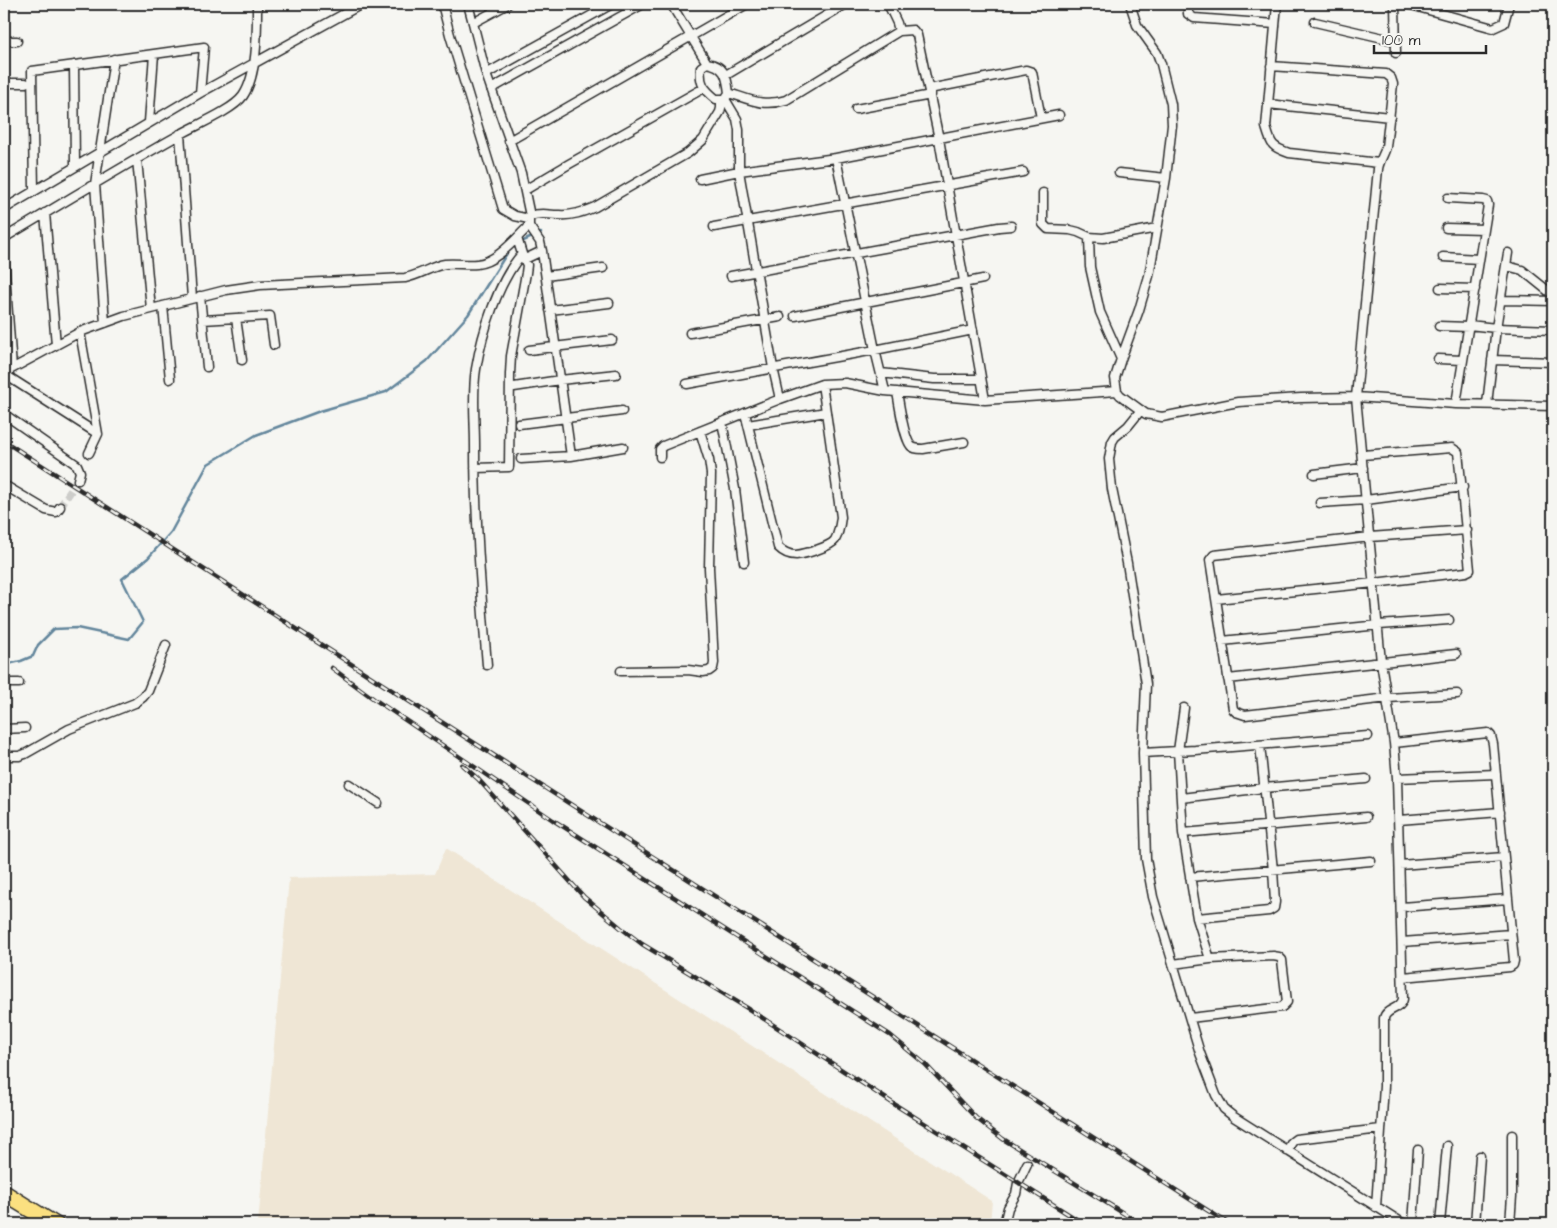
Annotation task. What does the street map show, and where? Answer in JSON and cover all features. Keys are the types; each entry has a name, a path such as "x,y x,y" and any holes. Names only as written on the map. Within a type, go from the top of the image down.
{"main road":[{"path":"4,1189 60,1224"},
{"path":"4,1197 34,1220 48,1224"}],"street":[{"path":"4,238 180,134 232,106 242,98 247,89 255,62 258,35 257,4"},
{"path":"4,209 200,92 362,4"},
{"path":"442,4 452,44 503,209 515,216 530,220"},
{"path":"468,4 486,74 520,172 534,234 540,242 571,456"},
{"path":"473,23 508,4"},
{"path":"486,74 612,4"},
{"path":"491,89 643,4"},
{"path":"671,4 707,63"},
{"path":"509,141 747,4"},
{"path":"726,75 846,4"},
{"path":"888,4 901,31"},
{"path":"1130,4 1138,25 1157,53 1161,64 1171,104 1172,125 1166,178 1149,276 1115,378 1117,391 1120,395 1146,414 1166,417 1238,402 1301,398 1356,397 1456,404 1553,406"},
{"path":"1188,4 1188,14 1194,18 1275,24"},
{"path":"1277,4 1266,127 1270,141 1276,149 1289,153 1378,166"},
{"path":"1395,4 1396,53"},
{"path":"1408,4 1492,28 1504,23 1509,4"},
{"path":"1315,22 1396,41"},
{"path":"487,665 479,562 475,468 476,370 485,330 502,284 520,248 530,220 539,213 560,215 578,213 595,207 688,153 703,140 720,112 725,97 726,75 716,64 707,63 701,67 700,76 704,88 716,99 725,97 774,104 786,100 901,31 912,30 917,35 939,139 985,400"},
{"path":"4,41 17,41"},
{"path":"34,190 32,71 204,47 200,92"},
{"path":"149,122 154,54"},
{"path":"106,323 95,184 114,59"},
{"path":"74,65 75,166"},
{"path":"1271,66 1386,74 1391,78 1393,84 1386,147 1378,166 1356,397 1381,662 1388,698 1397,778 1403,977 1403,1003 1387,1012 1384,1018 1384,1086 1376,1207"},
{"path":"856,109 1030,70 1032,72 1041,118"},
{"path":"4,83 25,83"},
{"path":"525,190 704,88"},
{"path":"725,97 736,119 739,130 739,171 780,399"},
{"path":"1268,104 1390,117"},
{"path":"700,179 739,171 836,158 1059,115"},
{"path":"180,134 192,298"},
{"path":"836,158 885,391"},
{"path":"137,159 151,309"},
{"path":"714,227 1023,172"},
{"path":"1119,173 1166,178"},
{"path":"1043,192 1043,224 1048,229 1078,232 1089,237 1103,238 1156,228"},
{"path":"1448,198 1487,201 1488,204 1456,404"},
{"path":"45,213 56,345"},
{"path":"731,276 855,252 1011,226"},
{"path":"1446,228 1484,229"},
{"path":"1089,237 1090,267 1100,312 1121,359"},
{"path":"98,434 4,374 80,332 151,309 243,286 405,278 417,276 436,266 447,264 475,265 490,262 520,248 542,251"},
{"path":"475,468 509,467 511,356 526,273 520,248"},
{"path":"1487,404 1496,328 1508,253"},
{"path":"1443,257 1480,259"},
{"path":"4,259 12,368"},
{"path":"1506,266 1522,270 1553,295"},
{"path":"546,276 603,268"},
{"path":"795,316 983,279"},
{"path":"1440,288 1475,289"},
{"path":"200,296 207,367"},
{"path":"1501,300 1553,301"},
{"path":"550,310 609,303"},
{"path":"162,306 170,380"},
{"path":"202,320 270,316 274,345"},
{"path":"690,333 780,317"},
{"path":"236,318 242,360"},
{"path":"1439,326 1553,330"},
{"path":"687,384 973,330"},
{"path":"80,332 98,434 89,453"},
{"path":"529,350 612,340"},
{"path":"1438,359 1463,360"},
{"path":"1492,360 1553,362"},
{"path":"881,373 934,379 981,378"},
{"path":"514,388 560,380 616,374"},
{"path":"660,457 660,449 663,446 822,384 845,383 885,391 985,400 1117,391"},
{"path":"745,413 778,547 785,553 796,554 828,546 834,541 839,531 841,517 822,384"},
{"path":"897,392 906,438 911,446 916,449 923,449 964,442"},
{"path":"1141,410 1112,442 1110,459 1112,490 1127,563 1146,684 1143,753 1146,858 1153,897 1200,1053 1224,1109 1404,1224"},
{"path":"519,424 622,411"},
{"path":"748,425 826,412"},
{"path":"4,414 76,465 80,472 78,480"},
{"path":"722,422 735,489 744,562"},
{"path":"621,671 688,670 703,672 713,668 709,568 711,474 700,432"},
{"path":"521,459 571,456 623,446"},
{"path":"1216,599 1374,584 1470,570 1458,452 1452,448 1362,455"},
{"path":"1314,474 1363,468"},
{"path":"4,485 46,510 56,512 60,507"},
{"path":"1320,503 1366,500 1462,487"},
{"path":"1457,694 1388,698 1245,715 1236,712 1233,709 1228,680 1210,560 1214,555 1370,537 1467,530"},
{"path":"1222,641 1449,620"},
{"path":"4,756 26,754 69,729 135,703 148,691 166,645"},
{"path":"1228,680 1456,654"},
{"path":"4,683 19,684"},
{"path":"1184,708 1178,751 1183,833 1197,918 1210,960"},
{"path":"4,728 25,728"},
{"path":"1394,743 1488,733 1491,736 1514,961 1510,967 1403,977"},
{"path":"1143,753 1368,736"},
{"path":"1197,918 1269,911 1274,908 1273,870 1260,745"},
{"path":"1397,778 1496,774"},
{"path":"1181,798 1366,779"},
{"path":"349,784 378,803"},
{"path":"1399,820 1500,812"},
{"path":"1183,833 1366,817"},
{"path":"1400,865 1504,857"},
{"path":"1190,877 1371,861"},
{"path":"1401,907 1508,898"},
{"path":"1402,942 1511,934"},
{"path":"1173,964 1273,956 1279,957 1282,960 1287,1002 1282,1007 1190,1018"},
{"path":"1287,1151 1296,1139 1381,1129"},
{"path":"1510,1224 1512,1136"},
{"path":"1440,1224 1447,1146"},
{"path":"1413,1224 1418,1150"},
{"path":"1475,1224 1480,1156"},
{"path":"1004,1224 1008,1208 1016,1194 1018,1182 1027,1164"}],"shaded area":[{"path":"446,848 992,1201 990,1224 258,1224 289,878 435,874"}],"waterway":[{"path":"519,243 541,233"},
{"path":"4,665 33,656 38,645 54,629 77,628 129,639 143,622 122,579 148,558 171,532 208,464 256,435 320,411 386,392 427,361 468,315 509,250"}],"tunnel":[{"path":"60,507 78,480"}],"railway":[{"path":"4,441 1229,1224"},
{"path":"332,668 374,699 553,820 890,1035 925,1064 976,1118 1003,1139 1141,1224"},
{"path":"462,765 478,779 584,897 642,944 752,1011 894,1104 1084,1224"}]}
